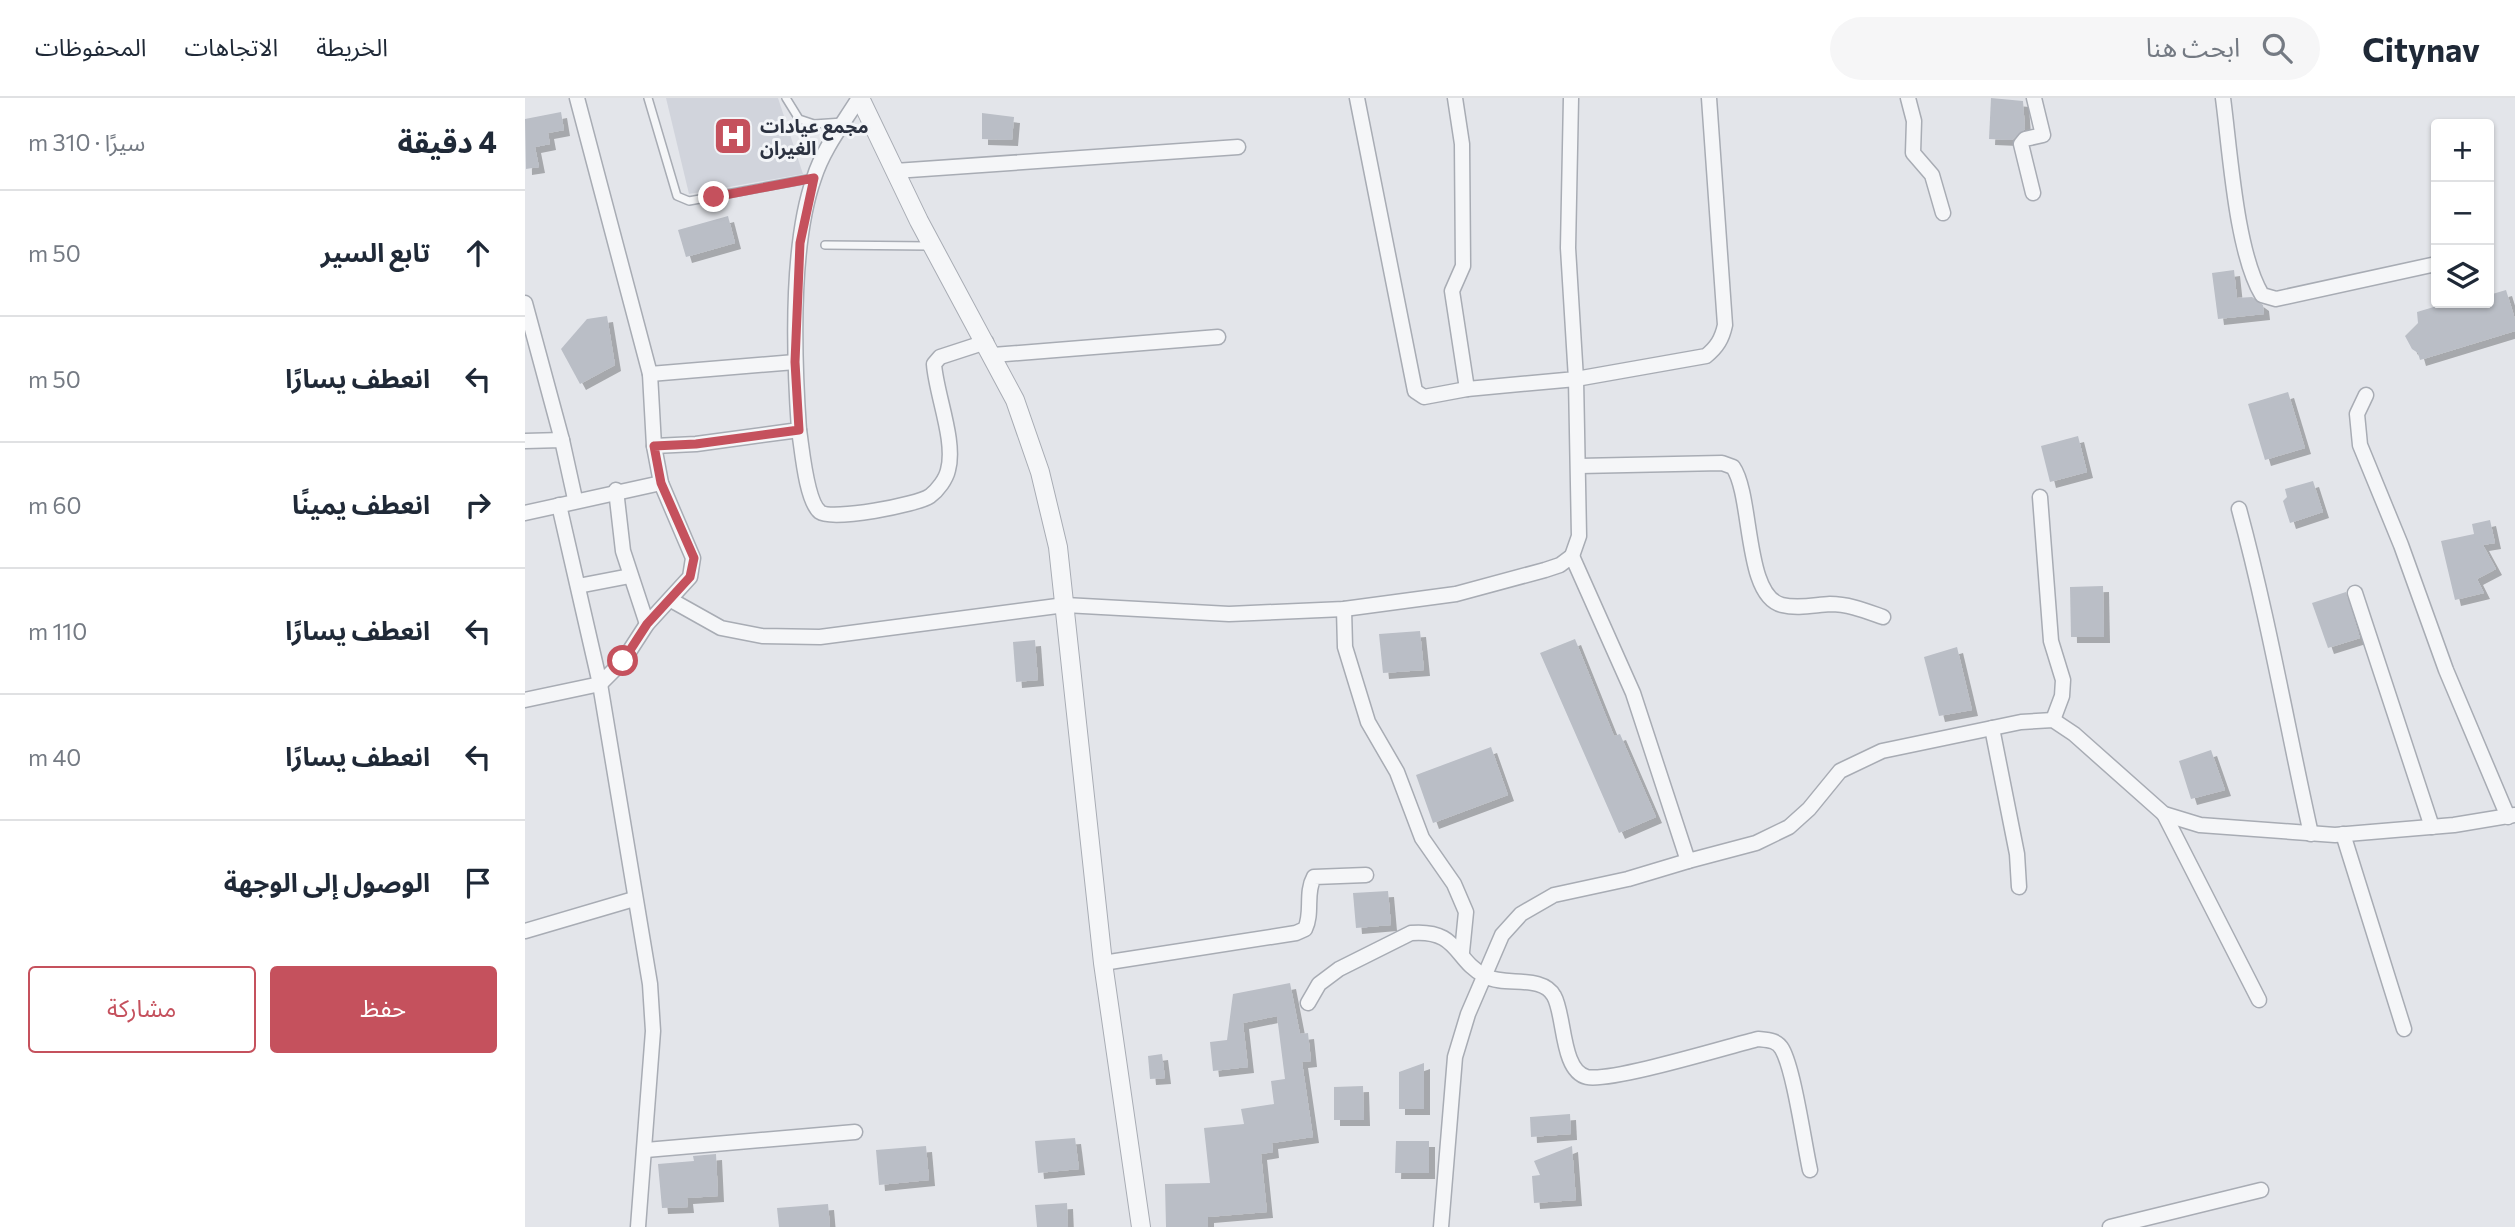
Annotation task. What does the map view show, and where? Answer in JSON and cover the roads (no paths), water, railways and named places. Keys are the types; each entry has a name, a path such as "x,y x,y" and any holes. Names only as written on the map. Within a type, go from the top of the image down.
{"street":[{"path":"525,701 600,684 623,661 647,624 690,577 694,558 661,483 654,446 650,374 577,98"},
{"path":"859,98 814,178 800,243 795,362 799,430 811,497 818,510 826,515 872,510 929,496 942,483 949,469 949,443 934,364 940,357 990,348 1219,337"},
{"path":"859,98 933,246 990,348 1015,400 1039,472 1058,547 1103,963 1141,1227"},
{"path":"1357,98 1415,391 1424,397 1467,389 1576,379 1706,356 1716,349 1725,325 1709,98"},
{"path":"1455,98 1462,144 1463,266 1452,291 1467,389"},
{"path":"671,600 721,628 762,636 820,637 1066,605 1229,614 1344,609 1456,594 1553,568 1572,556 1579,536 1576,379 1568,248 1571,98"},
{"path":"1908,98 1914,121 1913,153 1932,175 1943,213"},
{"path":"2033,193 2021,144 2025,139 2043,135 2034,98"},
{"path":"2223,98 2236,198 2254,280 2262,295 2276,299 2431,265"},
{"path":"895,171 1238,147"},
{"path":"525,303 575,499"},
{"path":"650,374 795,362"},
{"path":"2164,814 2226,829 2311,834 2432,827 2511,816 2446,670 2401,545 2360,445 2357,414 2366,395"},
{"path":"654,446 696,444 799,430"},
{"path":"525,441 562,440"},
{"path":"1579,466 1723,463 1733,467 1741,482 1759,580 1769,599 1779,605 1798,608 1833,604 1855,607 1883,617"},
{"path":"525,513 575,499 661,483"},
{"path":"616,491 619,528 629,576 647,624"},
{"path":"2040,497 2052,641 2063,680 2062,696 2053,720"},
{"path":"559,505 600,684 650,984 653,1031 646,1150 638,1227"},
{"path":"2239,509 2260,589 2274,671 2311,834"},
{"path":"1572,556 1633,693 1688,860"},
{"path":"578,586 629,576"},
{"path":"2355,593 2432,827"},
{"path":"1344,609 1345,647 1368,722 1397,772 1422,838 1454,884 1466,912 1462,952"},
{"path":"1441,1227 1455,1056 1502,935 1521,914 1554,895 1628,879 1756,843 1789,827 1809,809 1839,771 1882,751 1992,728 2053,720 2074,734 2164,814 2259,1000"},
{"path":"1992,728 2017,854 2019,887"},
{"path":"2343,834 2404,1029"},
{"path":"1103,963 1296,933 1305,929 1309,921 1308,901 1314,877 1366,875"},
{"path":"525,931 634,899"},
{"path":"1308,1003 1319,984 1339,969 1411,933 1438,935 1462,952 1484,976 1541,985 1549,989 1556,998 1566,1048 1576,1070 1584,1077 1610,1076 1758,1039 1775,1041 1783,1049 1810,1170"},
{"path":"646,1150 855,1132"},
{"path":"2110,1227 2261,1190"}],"lane":[{"path":"648,98 677,196 689,201 814,178"},
{"path":"786,98 799,119 814,124 845,122"},
{"path":"825,245 933,246"}],"place":[{"name":"مجمع عيادات الغيران","path":"733,136"}]}
